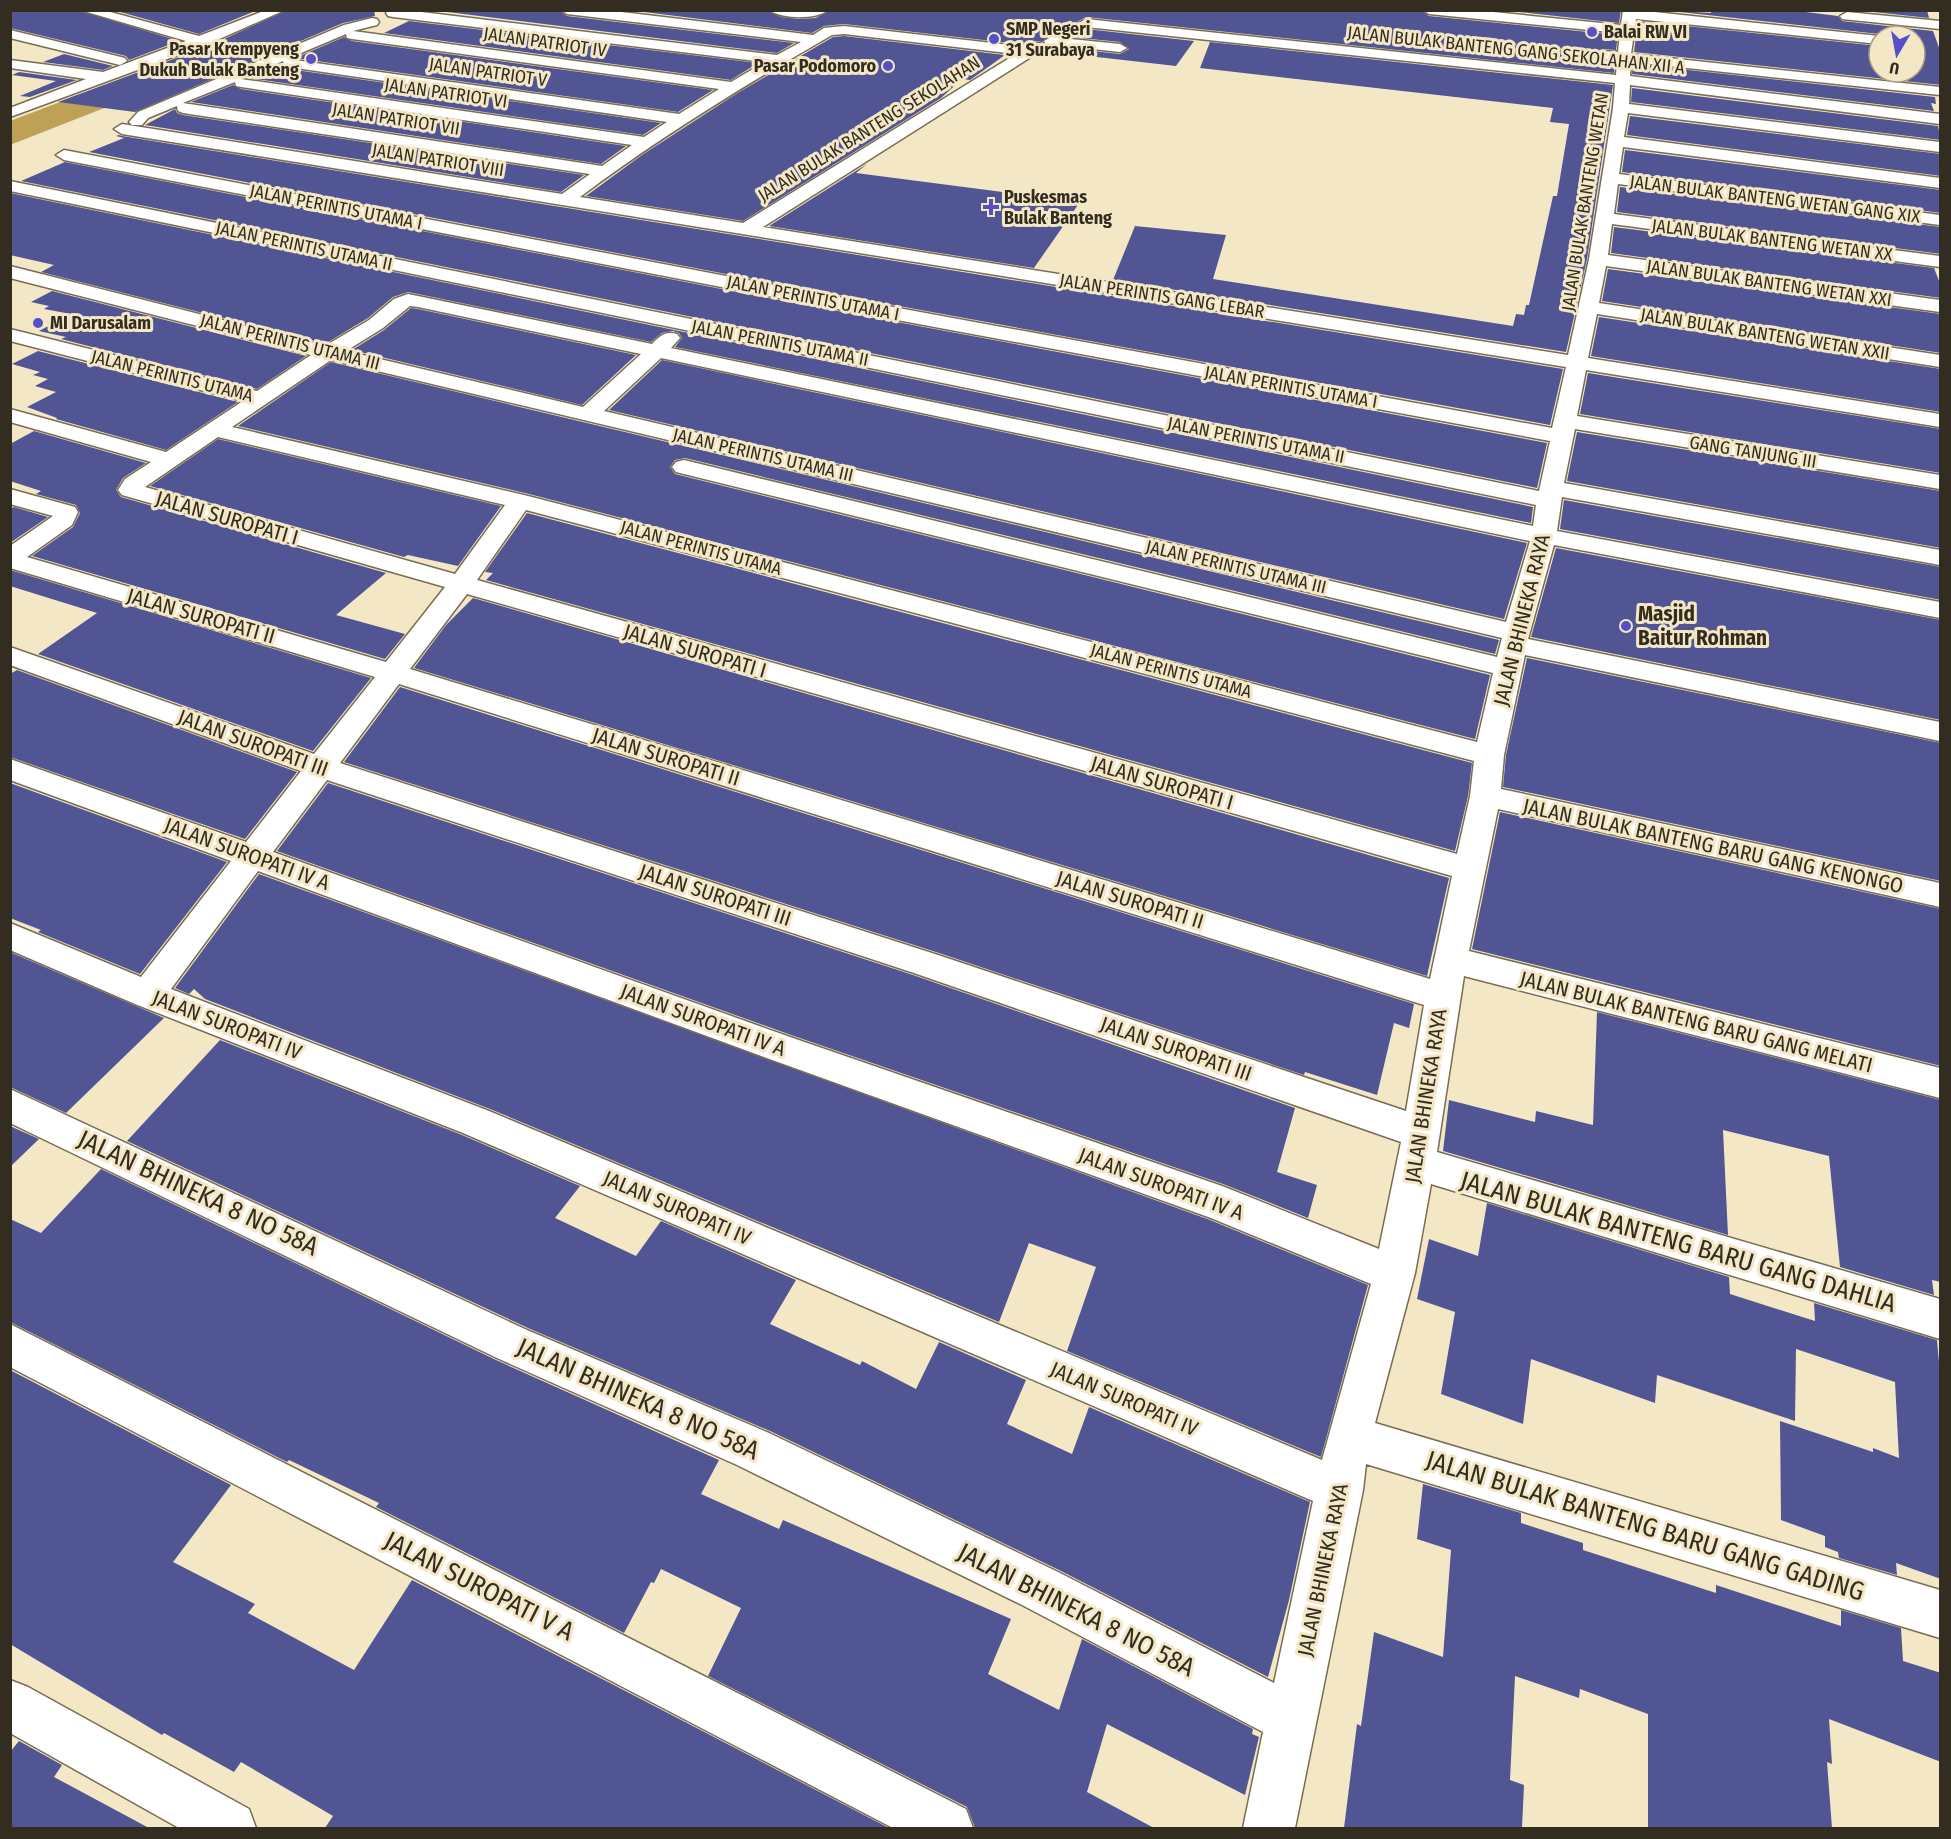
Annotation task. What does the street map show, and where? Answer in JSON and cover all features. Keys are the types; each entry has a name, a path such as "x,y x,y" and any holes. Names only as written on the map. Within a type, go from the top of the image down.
{"street":[{"path":"86,10 203,41"},
{"path":"15,110 106,77 173,59 203,41 279,10"},
{"path":"567,10 814,39"},
{"path":"775,10 805,14 816,14 822,10"},
{"name":"JALAN BULAK BANTENG SEKOLAHAN","path":"747,229 992,77 1028,51 1106,10"},
{"path":"1429,10 1631,26 1867,39"},
{"path":"371,22 352,35 289,63 241,75 183,108 162,117 137,122 143,115 349,27 371,22 396,12 779,60"},
{"path":"232,13 256,19"},
{"path":"1833,14 1941,25"},
{"name":"JALAN BULAK BANTENG GANG SEKOLAHAN XII A","path":"1086,22 1624,80 1941,119"},
{"name":"JALAN BULAK BANTENG WETAN","path":"1577,362 1598,259 1616,141 1616,104 1624,80 1624,57 1631,26"},
{"path":"564,201 645,142 829,31 844,30 1028,51"},
{"path":"10,34 120,62"},
{"name":"JALAN PATRIOT IV","path":"352,35 733,87"},
{"path":"84,74 188,38"},
{"path":"1051,40 1134,50"},
{"path":"432,59 452,49"},
{"path":"1588,54 1941,91"},
{"name":"JALAN PATRIOT V","path":"289,63 681,119"},
{"path":"10,64 106,77"},
{"name":"JALAN PATRIOT VI","path":"215,66 241,75 645,142"},
{"path":"393,78 413,68"},
{"path":"1616,104 1941,147"},
{"name":"JALAN PATRIOT VII","path":"183,108 603,171"},
{"name":"JALAN PATRIOT VIII","path":"122,129 747,229"},
{"path":"1616,141 1941,183"},
{"name":"JALAN PERINTIS UTAMA I","path":"64,155 796,296 1564,429"},
{"name":"JALAN BULAK BANTENG WETAN GANG XIX","path":"1609,178 1941,220"},
{"name":"JALAN PERINTIS UTAMA II","path":"10,186 684,324 1551,494 1941,558"},
{"name":"JALAN BULAK BANTENG WETAN XX","path":"1604,218 1941,262"},
{"name":"JALAN PERINTIS GANG LEBAR","path":"747,229 1941,421"},
{"name":"JALAN BULAK BANTENG WETAN XXI","path":"1598,259 1941,306"},
{"name":"JALAN PERINTIS UTAMA III","path":"10,272 328,353 588,414 1514,649"},
{"path":"262,399 328,353 376,324 408,300 659,350 1544,536 1941,610"},
{"name":"JALAN BULAK BANTENG WETAN XXII","path":"1589,307 1941,361"},
{"path":"588,414 659,350 684,324"},
{"name":"JALAN PERINTIS UTAMA","path":"10,334 262,399"},
{"name":"JALAN BHINEKA RAYA","path":"1269,1828 1276,1713 1340,1490 1350,1437 1395,1274 1443,997 1485,796 1490,755 1514,649 1544,536 1577,362"},
{"name":"JALAN PERINTIS UTAMA","path":"216,430 262,399"},
{"name":"JALAN SUROPATI I","path":"10,415 170,460"},
{"name":"GANG TANJUNG III","path":"1564,429 1941,482"},
{"path":"170,460 216,430"},
{"name":"JALAN PERINTIS UTAMA","path":"216,430 520,501 1490,755"},
{"name":"JALAN SUROPATI I","path":"170,460 133,484 130,490 1469,869"},
{"path":"684,467 1514,649 1941,732"},
{"name":"JALAN SUROPATI II","path":"10,496 66,512 63,520 15,554 13,557 15,561 393,672 1443,997"},
{"path":"147,994 460,585 520,501"},
{"name":"JALAN SUROPATI III","path":"10,656 319,767 926,963 1418,1148"},
{"name":"JALAN SUROPATI IV A","path":"10,769 253,855 777,1047 1222,1204 1395,1274"},
{"name":"JALAN BULAK BANTENG BARU GANG KENONGO","path":"1485,796 1941,895"},
{"name":"JALAN SUROPATI IV","path":"10,936 147,994 476,1122 1340,1490"},
{"name":"JALAN BULAK BANTENG BARU GANG MELATI","path":"1452,960 1941,1083"},
{"name":"JALAN BHINEKA 8 NO 58A","path":"10,1105 512,1344 764,1455 1041,1589 1276,1713"},
{"name":"JALAN BULAK BANTENG BARU GANG DAHLIA","path":"1418,1148 1941,1319"},
{"name":"JALAN SUROPATI V A","path":"10,1344 946,1828"},
{"name":"JALAN BULAK BANTENG BARU GANG GADING","path":"1350,1437 1941,1614"},
{"path":"10,1705 231,1828"}],"building":[{"path":"10,10 78,10 179,41 129,60 126,56 10,28"},
{"path":"113,10 258,10 199,34"},
{"path":"287,10 374,10 375,16 343,23 135,112 58,102 209,46"},
{"path":"431,10 559,10 567,16 794,43 777,53"},
{"path":"628,10 767,10 781,17 799,19 816,18 830,10 1421,10 1429,16 1618,35 1616,50 1602,49 1593,54 1597,60 1615,63 1614,73 1086,17 1077,22 1086,29 1194,41 1176,66 1044,51 1046,46 1120,54 1129,49 1120,42 1051,35 1042,42 1036,41 1027,45 844,24 824,26 812,33"},
{"path":"1500,10 1621,10 1619,23"},
{"path":"1662,10 1711,13 1711,10 1790,10 1838,16 1842,21 1869,24 1867,24 1867,33"},
{"path":"1855,10 1927,10 1929,18"},
{"path":"409,21 758,63 731,80 384,33"},
{"path":"1638,21 1867,45 1867,77 1634,52"},
{"path":"1927,30 1933,31 1941,53 1941,85 1927,83"},
{"path":"844,36 1005,55 970,80 962,79 941,98 743,221 586,196 642,155 736,94 833,37"},
{"path":"344,37 352,41 713,90 678,112 295,58"},
{"path":"1210,42 1613,85 1587,259 1566,352 1113,280 1135,226 1226,235 1213,279 1513,326 1516,314 1524,315 1526,305 1529,305 1553,196 1557,196 1569,124 1550,122 1553,108 1200,68"},
{"path":"64,54 113,66 103,70 43,62"},
{"path":"281,64 284,68 289,69 661,123 643,135 249,78"},
{"path":"1633,64 1935,97 1936,104 1931,103 1934,111 1632,74"},
{"path":"19,72 77,80 30,97 20,96 56,81 12,75"},
{"path":"233,85 241,89 626,146 601,164 191,102"},
{"path":"1632,88 1938,126 1941,140 1631,102"},
{"path":"175,109 177,113 183,115 584,175 561,192 145,125"},
{"path":"1630,116 1941,154 1941,176 1627,135"},
{"path":"116,136 1563,369 1550,425 784,285 89,152 124,138"},
{"path":"1625,150 1941,190 1941,213 1622,172"},
{"path":"65,162 784,301 1547,443 1537,488 21,181"},
{"path":"867,164 856,173 1080,202 1034,268 769,226"},
{"path":"1620,187 1941,227 1941,254 1617,212"},
{"path":"10,193 1533,507 1531,523 675,347 682,338 679,333 673,331 662,333 651,342 408,292 393,297 368,318 325,344 41,272 54,265 10,255"},
{"path":"1614,227 1934,268 1941,286 1941,298 1611,253"},
{"path":"1608,269 1941,314 1941,353 1602,301"},
{"path":"52,291 306,356 257,389 61,339 66,337 39,331 71,314 44,309 49,306 31,302"},
{"path":"411,308 636,355 582,405 352,350 384,330"},
{"path":"1599,317 1941,369 1941,412 1591,356"},
{"path":"38,351 238,402 166,450 56,419 27,407 56,392 35,386 48,379 33,375 40,372 12,364"},
{"path":"662,360 1527,543 1504,619 609,410"},
{"path":"331,362 1499,640 1495,654 685,458 675,460 670,467 675,474 1490,675 1475,739 529,494 238,426"},
{"path":"1588,373 1941,429 1941,473 1580,414"},
{"path":"34,431 146,463 123,478 116,490 121,497 386,573 336,615 405,634 385,659 32,556 73,527 80,513 76,505 36,494 41,491 10,481 10,444"},
{"path":"1577,432 1941,491 1941,548 1567,481"},
{"path":"218,439 501,506 458,566 408,555 404,557 150,486"},
{"path":"1564,500 1941,567 1941,600 1560,529"},
{"path":"14,507 48,517 10,543 10,509"},
{"path":"527,513 1472,763 1468,796 1455,851 486,580 493,573 485,572"},
{"path":"1556,548 1941,620 1941,720 1531,637"},
{"path":"10,570 371,678 313,751 38,654 97,613 10,586"},
{"path":"473,598 1449,878 1427,976 414,668 446,625"},
{"path":"1527,658 1941,743 1941,881 1503,787 1506,755"},
{"path":"17,670 297,772 245,839 10,757 10,674"},
{"path":"400,687 1414,1004 1409,1028 1394,1023 1377,1095 1305,1072 1304,1075 939,953 344,762"},
{"path":"10,783 227,862 140,974 10,918"},
{"path":"328,783 913,975 1295,1108 1277,1172 1317,1185 1308,1218 1223,1184 791,1035 277,851"},
{"path":"1500,812 1941,909 1941,1066 1472,949"},
{"path":"259,874 1210,1220 1368,1285 1321,1457 1067,1351 1096,1267 1029,1243 999,1322 490,1109 205,999 194,989 189,994 175,988"},
{"path":"12,953 164,1018 66,1113 10,1087"},
{"path":"1597,1012 1941,1100 1941,1282 1932,1280 1934,1295 1840,1267 1829,1156 1723,1130 1728,1235 1443,1151 1449,1100 1535,1122 1536,1111 1593,1125"},
{"path":"220,1040 462,1135 580,1186 555,1218 636,1256 661,1221 796,1280 770,1324 860,1365 862,1361 916,1389 939,1342 1026,1380 1007,1424 1072,1454 1089,1407 1310,1502 1289,1600 1268,1677 1059,1570 770,1431 528,1328 127,1141"},
{"path":"10,1126 39,1139 10,1167"},
{"path":"101,1169 496,1360 719,1460 701,1494 779,1529 783,1520 1011,1619 988,1674 1059,1710 1082,1639 1253,1729 1252,1734 1259,1737 1245,1795 1107,1724 1087,1792 1154,1828 975,1828 967,1807 708,1676 741,1608 661,1569 654,1583 651,1582 624,1633 376,1507 379,1503 289,1460 287,1462 10,1322 10,1219 41,1233"},
{"path":"1487,1203 1729,1277 1730,1294 1815,1321 1814,1303 1937,1340 1941,1384 1941,1579 1896,1563 1897,1575 1839,1558 1838,1552 1825,1547 1825,1536 1781,1520 1780,1421 1873,1452 1873,1448 1899,1458 1895,1382 1796,1349 1795,1421 1657,1375 1655,1403 1531,1359 1523,1424 1441,1394 1455,1312 1417,1299 1429,1239 1478,1256"},
{"path":"10,1370 231,1485 173,1562 255,1604 248,1613 354,1670 412,1580 889,1828 325,1828 333,1816 241,1762 234,1772 164,1733 162,1735 10,1644"},
{"path":"1423,1484 1521,1513 1521,1523 1583,1543 1583,1550 1716,1593 1716,1585 1841,1626 1841,1610 1901,1628 1903,1661 1941,1673 1941,1762 1829,1719 1832,1764 1827,1762 1832,1828 1648,1828 1648,1714 1580,1689 1579,1698 1515,1676 1510,1780 1524,1785 1522,1828 1344,1828 1357,1724 1361,1726 1374,1632 1443,1657 1451,1550 1417,1539"},
{"path":"19,1741 62,1765 54,1777 149,1828 10,1828 10,1752"}],"waterway":[{"path":"10,134 184,65"}],"place":[{"name":"Balai RW VI","path":"1592,32"},
{"name":"SMP Negeri 31 Surabaya","path":"994,39"},
{"name":"Pasar Krempyeng Dukuh Bulak Banteng","path":"311,59"},
{"name":"Pasar Podomoro","path":"888,66"},
{"name":"Puskesmas Bulak Banteng","path":"991,207"},
{"name":"MI Darusalam","path":"38,323"},
{"name":"Masjid Baitur Rohman","path":"1626,626"}]}
